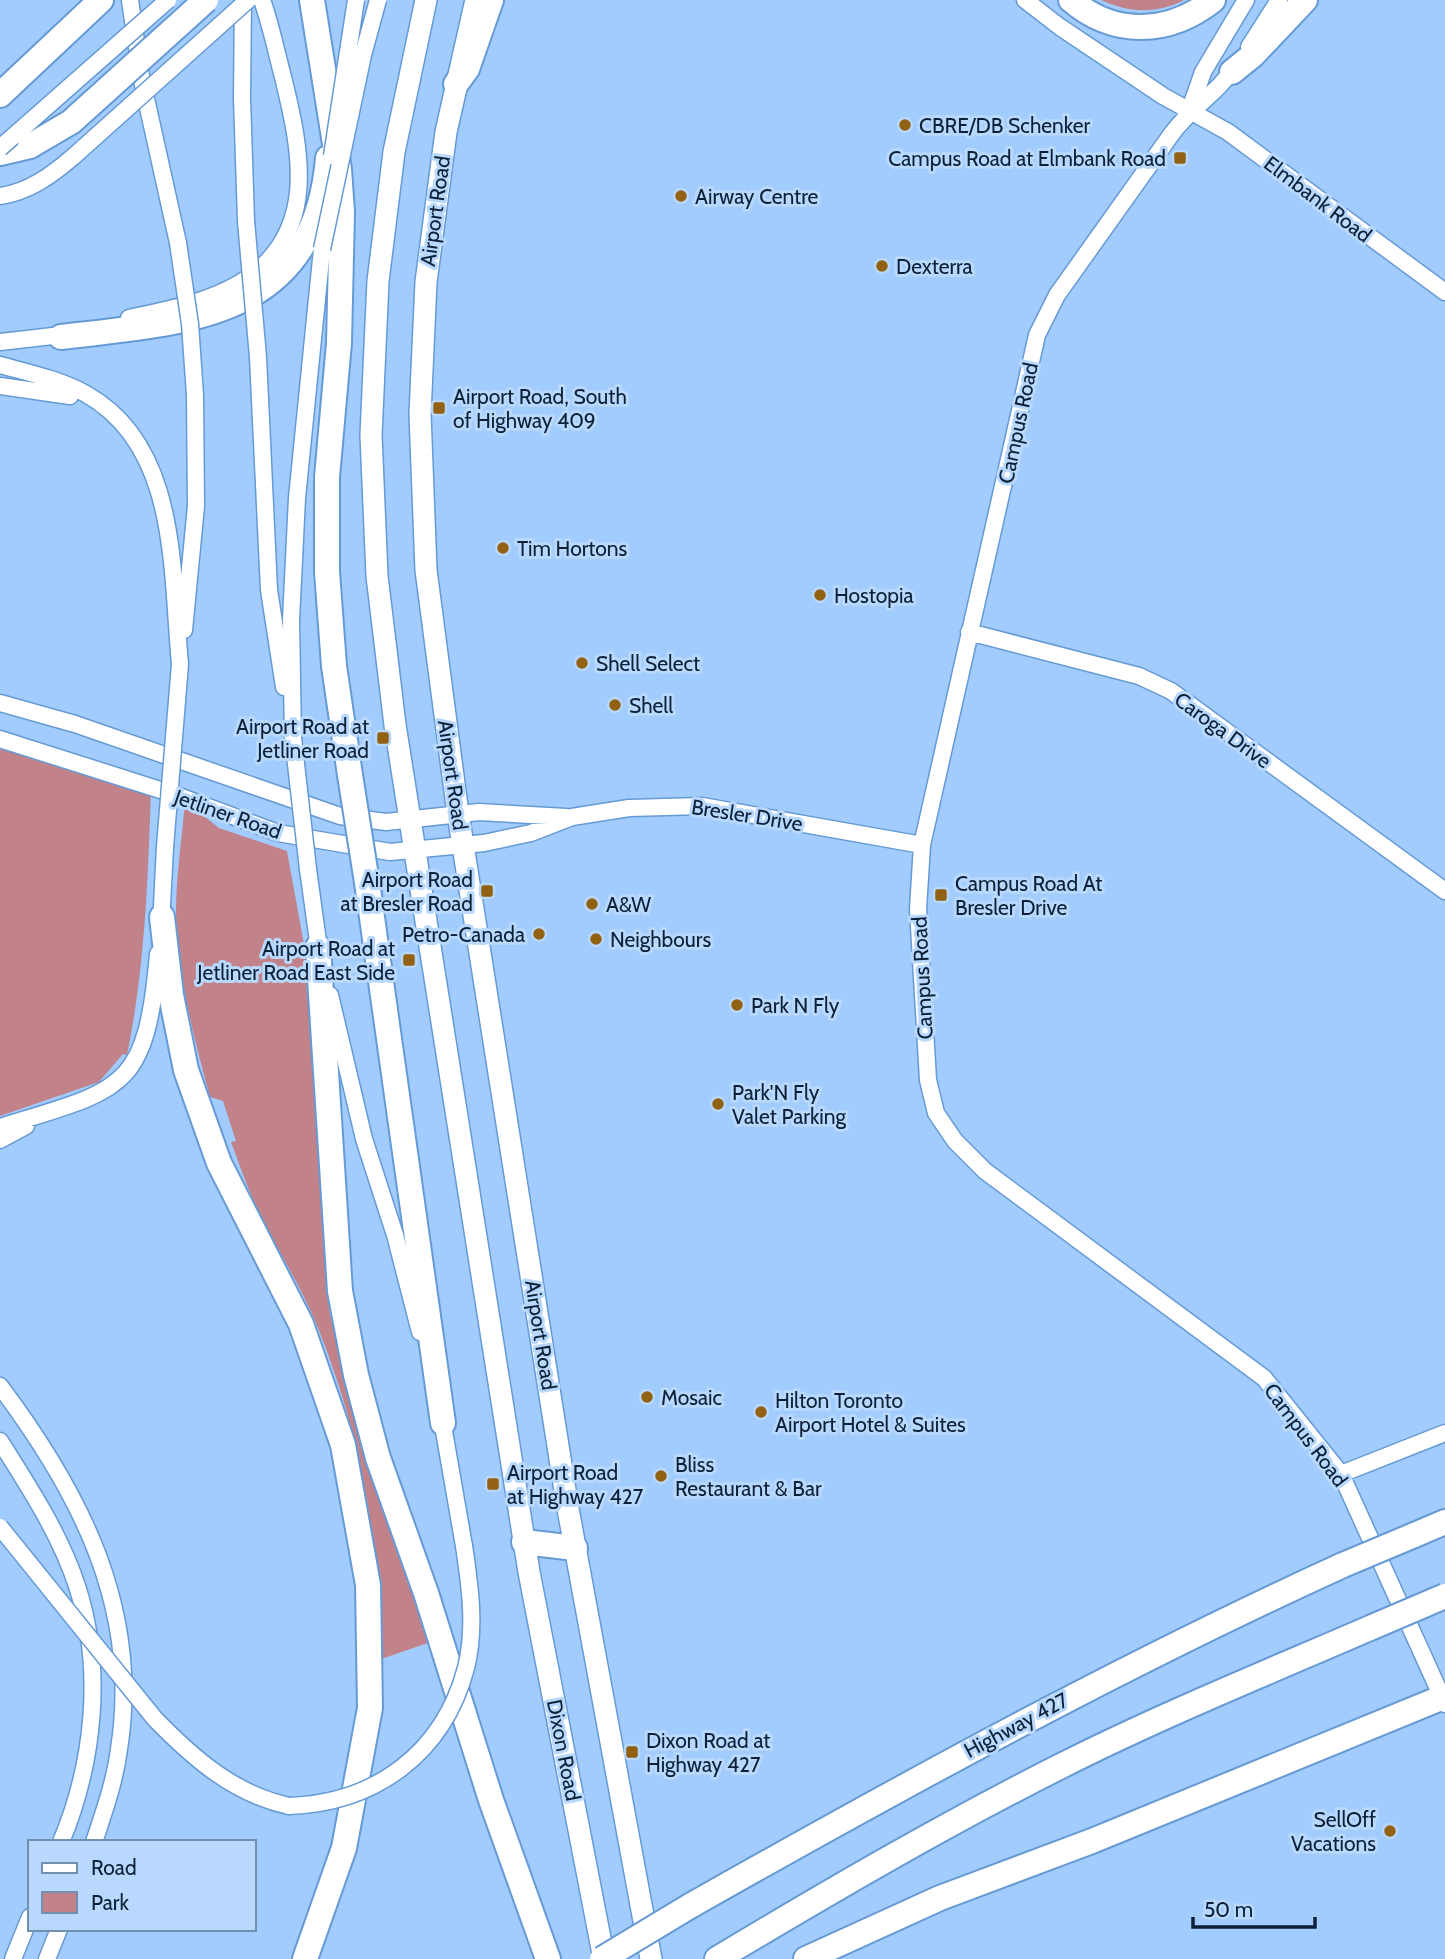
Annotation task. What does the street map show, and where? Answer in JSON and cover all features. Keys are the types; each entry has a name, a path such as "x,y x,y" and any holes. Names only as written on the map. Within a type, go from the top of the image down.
{"highway":[{"path":"0,95 101,0"},
{"path":"0,151 30,146 71,122 206,0"},
{"path":"312,0 339,169 342,257 339,343 327,477 327,572 334,666 443,1423"},
{"path":"456,83 467,69 491,0"},
{"path":"1071,0 1089,14 1114,25 1145,28 1185,19 1213,0"},
{"path":"1232,72 1253,55 1305,0"},
{"path":"61,337 195,319 229,307 271,282 302,248 322,201 329,144 329,102"},
{"path":"162,917 171,995 186,1070 219,1163 301,1324 343,1445 368,1585 370,1708 344,1849 305,1959"},
{"path":"318,947 340,1291 356,1375 378,1458 426,1593 491,1800 548,1959"},
{"name":"Highway 427","path":"603,1959 690,1906 908,1782 1069,1696 1343,1565 1445,1522"},
{"path":"524,1542 575,1548"},
{"path":"716,1959 877,1864 1060,1766 1169,1715 1445,1596"},
{"path":"806,1959 940,1898 1116,1832 1443,1701"}],"main road":[{"path":"426,0 406,86 385,215 375,317 372,396 377,576 388,676 524,1542"},
{"name":"Airport Road","path":"476,0 456,83 428,260 420,425 426,570 458,814 575,1548"},
{"name":"Dixon Road","path":"524,1542 603,1959"},
{"path":"575,1548 651,1959"}],"street":[{"path":"0,1127 102,1094 117,1083 136,1061 154,1000 162,917 164,847 196,506 195,395 190,324 178,243 141,76 130,0"},
{"path":"0,151 168,0"},
{"path":"0,196 29,188 51,176 246,0"},
{"path":"0,1527 155,1719 186,1750 234,1787 262,1800 289,1806 318,1805 347,1799 380,1784 405,1765 430,1739 451,1707 466,1668 471,1632 471,1592 443,1423 396,1235 364,1139 318,947 293,738 272,617 258,357 246,220 242,98 246,0"},
{"path":"0,342 61,337 201,301 228,289 255,272 285,235 300,192 300,153 262,0"},
{"path":"293,738 290,620 297,498 338,102 356,0"},
{"path":"321,249 378,0"},
{"name":"Elmbank Road","path":"1025,0 1060,27 1189,112 1228,132 1445,292"},
{"name":"Campus Road","path":"1189,112 1203,72 1246,0"},
{"name":"Campus Road","path":"1279,0 1223,85 1189,112 1057,295 1037,335 922,845 918,909 928,1080 936,1113 948,1132 985,1171 1264,1378 1341,1474 1443,1701"},
{"path":"0,365 61,383 87,395 110,411 139,445 160,489 180,663"},
{"path":"0,386 53,391 110,411"},
{"name":"Caroga Drive","path":"969,632 1139,676 1171,691 1445,891"},
{"name":"Jetliner Road","path":"0,703 75,724 340,816 386,822 458,814"},
{"name":"Jetliner Road","path":"0,739 176,795 278,833 380,851 463,846"},
{"name":"Bresler Drive","path":"463,846 531,833 572,817 629,808 702,806 922,845"},
{"name":"Bresler Drive","path":"458,814 520,813 572,817"},
{"path":"0,1140 59,1109"},
{"path":"0,1386 67,1486 99,1550 116,1617 124,1670 120,1749 95,1840"},
{"path":"1341,1474 1445,1433"},
{"path":"0,1441 61,1547 77,1587 86,1621 91,1729 83,1776 62,1840"},
{"path":"13,1959 28,1922"},
{"path":"47,1959 58,1931"}],"green space":[{"path":"1101,0 1184,0 1163,8 1142,10"},
{"path":"0,749 151,790 142,956 127,1055 123,1054 99,1082 0,1116"},
{"path":"185,801 219,828 287,851 305,950 330,1314 357,1430 428,1637 428,1643 381,1659 371,1528 356,1446 345,1405 315,1321 246,1183 231,1142 236,1141 223,1101 210,1097 192,1029 179,959 176,913"}],"place":[{"name":"CBRE/DB Schenker","path":"905,125"},
{"name":"Campus Road at Elmbank Road","path":"1180,158"},
{"name":"Airway Centre","path":"681,196"},
{"name":"Dexterra","path":"882,266"},
{"name":"Airport Road, South of Highway 409","path":"439,408"},
{"name":"Tim Hortons","path":"503,548"},
{"name":"Hostopia","path":"820,595"},
{"name":"Shell Select","path":"582,663"},
{"name":"Shell","path":"615,705"},
{"name":"Airport Road at Jetliner Road","path":"383,738"},
{"name":"Airport Road at Bresler Road","path":"487,891"},
{"name":"Campus Road At Bresler Drive","path":"941,895"},
{"name":"A&W","path":"592,904"},
{"name":"Petro-Canada","path":"539,934"},
{"name":"Neighbours","path":"596,939"},
{"name":"Airport Road at Jetliner Road East Side","path":"409,960"},
{"name":"Park N Fly","path":"737,1005"},
{"name":"Park'N Fly Valet Parking","path":"718,1104"},
{"name":"Mosaic","path":"647,1397"},
{"name":"Hilton Toronto Airport Hotel & Suites","path":"761,1412"},
{"name":"Bliss Restaurant & Bar","path":"661,1476"},
{"name":"Airport Road at Highway 427","path":"493,1484"},
{"name":"Dixon Road at Highway 427","path":"632,1752"},
{"name":"SellOff Vacations","path":"1390,1831"}]}
